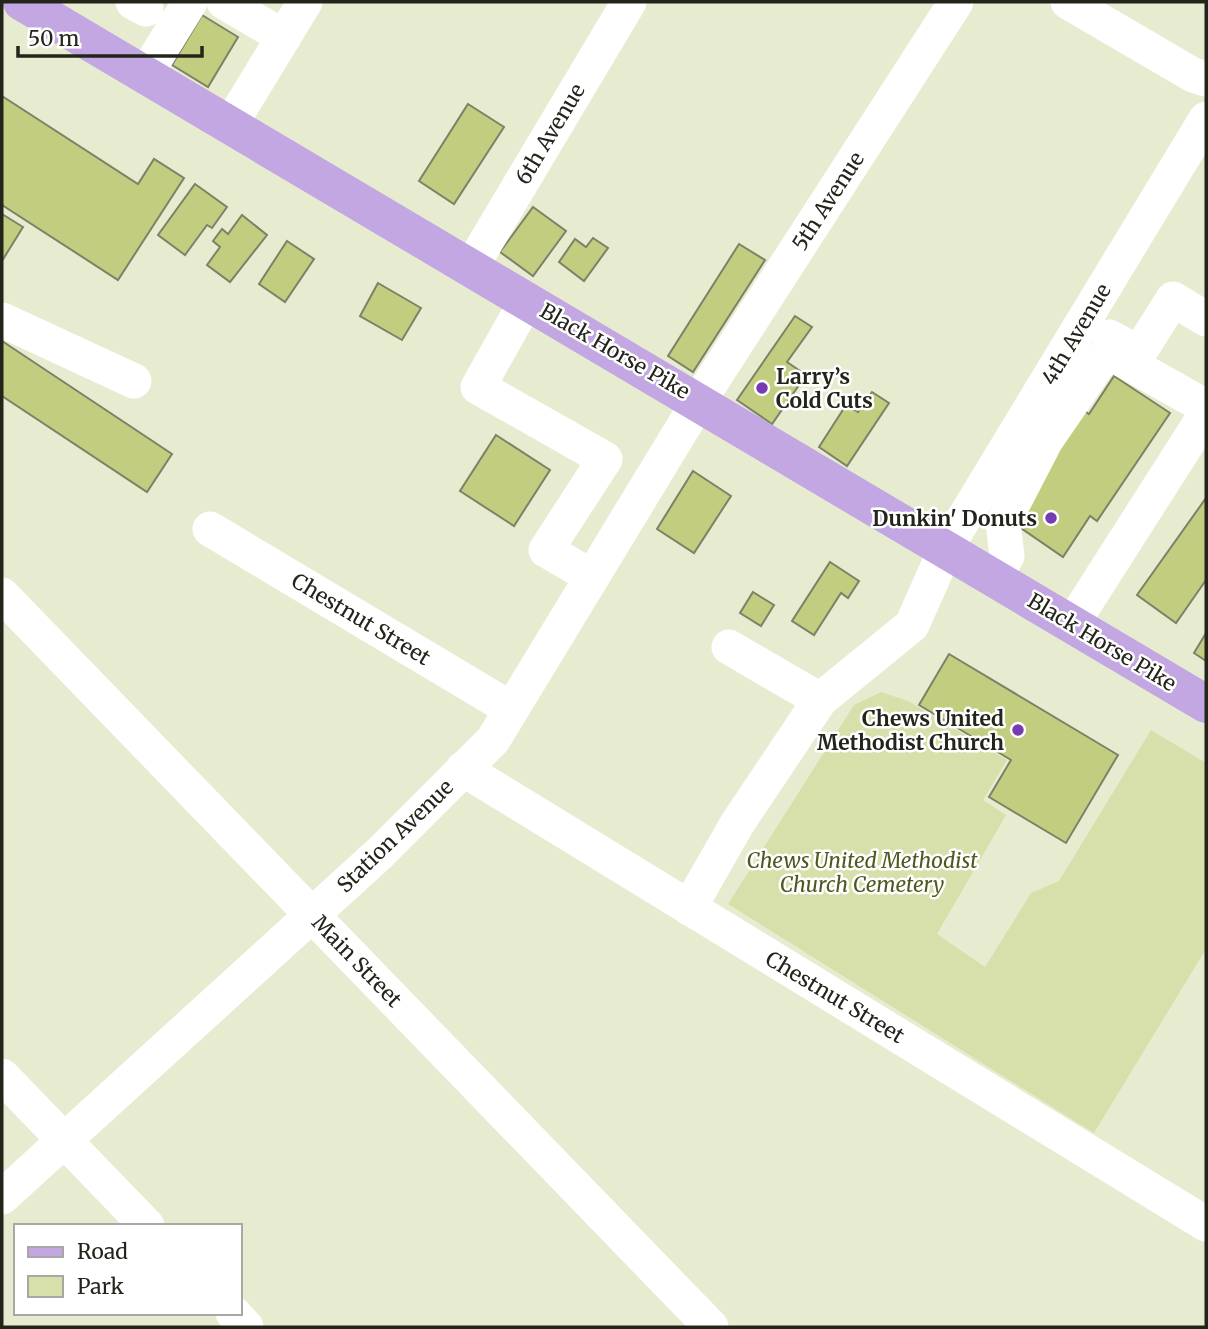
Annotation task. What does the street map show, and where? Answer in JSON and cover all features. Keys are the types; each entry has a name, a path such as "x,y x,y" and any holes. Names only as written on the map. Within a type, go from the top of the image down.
{"main road":[{"name":"Black Horse Pike","path":"22,2 1206,704"}],"street":[{"path":"145,75 190,2"},
{"path":"224,2 284,37"},
{"path":"230,125 305,2"},
{"name":"6th Avenue","path":"471,267 629,2"},
{"name":"5th Avenue","path":"699,401 956,2"},
{"path":"1068,2 1193,75 1206,79"},
{"name":"4th Avenue","path":"689,908 737,824 820,700 912,625 946,548 1206,119"},
{"path":"994,577 1007,556 1003,523 1046,440 1126,356 1173,299 1206,319"},
{"path":"527,300 478,387 606,459 546,550 592,576"},
{"path":"2,320 134,381"},
{"path":"1083,323 1126,356 1206,407"},
{"name":"Station Avenue","path":"2,1197 313,915 493,740 699,401"},
{"path":"1072,624 1206,414"},
{"name":"Chestnut Street","path":"210,529 511,709"},
{"name":"Main Street","path":"2,595 711,1327"},
{"path":"729,647 820,700"},
{"name":"Chestnut Street","path":"463,769 1206,1224"},
{"path":"2,1076 145,1224"}],"green space":[{"name":"Chews United Methodist Church Cemetery","path":"881,692 908,701 1007,760 983,800 1006,815 937,934 985,967 1031,893 1059,881 1151,730 1206,763 1206,949 1094,1133 728,904 854,705"}],"building":[{"path":"202,15 238,37 208,87 172,65"},
{"path":"2,96 138,184 154,159 184,178 118,280 2,205"},
{"path":"468,104 504,127 454,204 419,181"},
{"path":"195,184 227,207 212,228 207,225 185,255 158,235"},
{"path":"533,207 566,231 533,276 500,252"},
{"path":"2,214 23,227 2,261"},
{"path":"242,215 267,235 230,282 207,265 220,247 213,241 222,229 228,234"},
{"path":"593,238 608,248 584,281 559,262 575,239 586,247"},
{"path":"287,241 314,259 285,302 259,284"},
{"path":"739,244 765,260 693,372 668,356"},
{"path":"378,283 421,308 402,340 360,316"},
{"path":"795,316 812,327 787,362 806,375 772,424 737,400"},
{"path":"2,341 172,454 147,492 2,396"},
{"path":"1114,376 1170,413 1097,521 1090,516 1063,557 1009,520 1083,410 1089,414"},
{"path":"872,392 889,403 847,466 819,447 846,405 858,412"},
{"path":"496,435 550,470 514,526 460,491"},
{"path":"693,471 731,496 694,553 657,529"},
{"path":"1206,498 1206,580 1176,623 1137,595"},
{"path":"830,562 859,581 848,598 841,593 814,635 792,621"},
{"path":"753,592 774,605 761,626 740,613"},
{"path":"1206,633 1206,661 1194,653"},
{"name":"Chews United Methodist Church","path":"949,654 1118,755 1066,843 989,797 1011,760 919,705"}],"place":[{"name":"Larry’s Cold Cuts","path":"762,388"},
{"name":"Dunkin' Donuts","path":"1051,518"},
{"name":"Chews United Methodist Church","path":"1018,730"}]}
